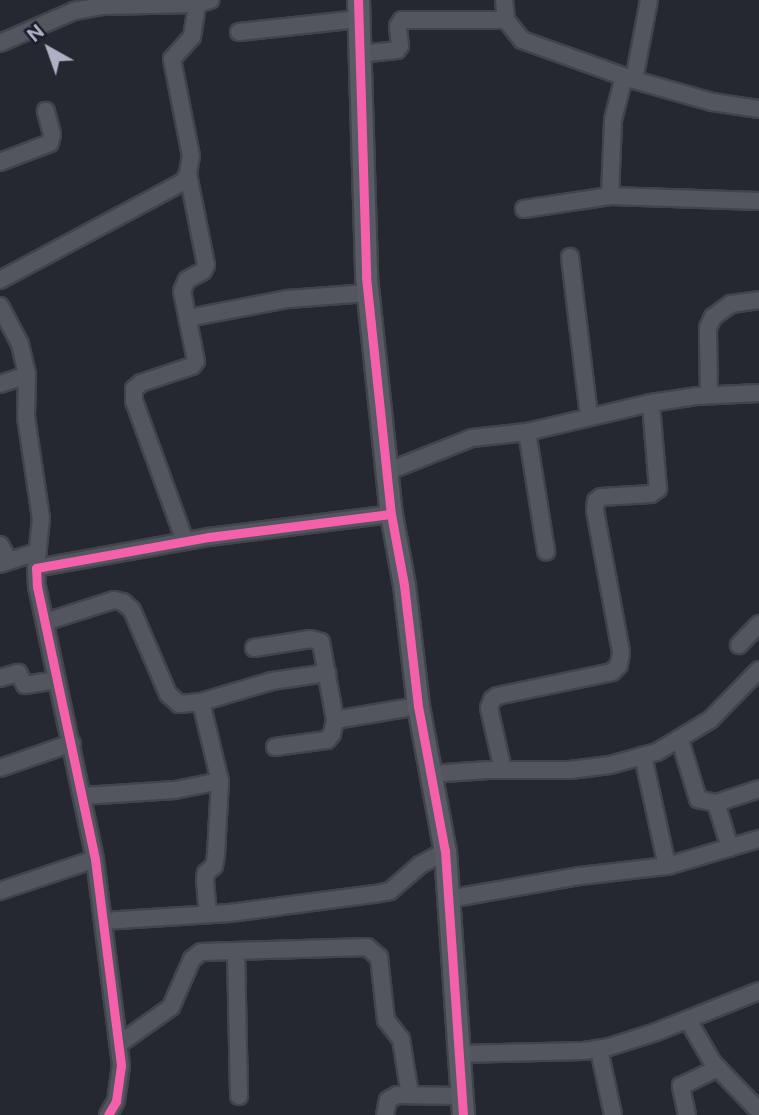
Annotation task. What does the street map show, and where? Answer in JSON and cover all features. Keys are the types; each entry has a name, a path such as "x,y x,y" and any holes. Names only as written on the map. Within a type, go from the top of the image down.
{"street":[{"path":"504,0 506,20 522,40 629,78 712,102 759,109"},
{"path":"610,196 611,140 649,0"},
{"path":"0,43 74,11 102,6 204,2 192,37 172,59 191,156 188,174 206,265 203,271 183,285 196,361 192,366 141,383 134,389 134,401 185,541"},
{"path":"239,32 358,10 368,293 391,514 404,585 418,706 444,851 462,1106 410,1095 390,1097 385,1115"},
{"path":"360,54 397,50 400,46 398,26 402,20 506,20"},
{"path":"0,162 50,143 52,134 46,111"},
{"path":"0,280 183,182 188,174"},
{"path":"524,209 610,196 719,197 759,201"},
{"path":"570,257 589,418"},
{"path":"188,318 288,299 368,293"},
{"path":"709,395 708,328 713,317 732,304 759,299"},
{"path":"0,306 20,344 27,375 26,417 41,518 37,560 45,622 95,859 121,1065 116,1101 108,1115"},
{"path":"0,384 27,375"},
{"path":"386,472 472,438 527,432 651,402 709,395 759,393"},
{"path":"503,770 489,708 492,700 497,696 612,672 619,665 621,652 595,510 596,501 607,495 651,494 658,489 651,402"},
{"path":"527,432 546,551"},
{"path":"0,545 4,563 391,514"},
{"path":"45,622 114,600 123,602 132,610 172,701 178,704 201,702 272,681 327,673"},
{"path":"739,645 759,624"},
{"path":"254,648 317,640 323,646 335,720 332,734 327,740 275,747"},
{"path":"431,774 570,770 643,757 680,740 710,720 759,670"},
{"path":"0,678 18,673 25,685 57,680"},
{"path":"201,702 220,781 214,866 206,873 205,880 208,914"},
{"path":"335,720 418,706"},
{"path":"680,740 698,799 716,803 759,789"},
{"path":"0,768 72,743"},
{"path":"643,757 667,866"},
{"path":"83,796 175,790 220,781"},
{"path":"716,803 730,848"},
{"path":"448,899 580,876 667,866 759,839"},
{"path":"103,921 208,914 390,891 420,865 444,851"},
{"path":"0,891 95,859"},
{"path":"119,1044 172,1006 195,955 201,952 372,948 379,957 388,1024 401,1039 410,1095"},
{"path":"236,951 239,1096"},
{"path":"458,1054 599,1049 688,1020 759,991"},
{"path":"688,1020 718,1068 759,1111"},
{"path":"599,1049 613,1115"},
{"path":"687,1115 681,1086 718,1068"}],"cycle path":[{"path":"358,0 366,277 391,514 404,585 418,706 445,851 463,1115"},
{"path":"108,1115 116,1101 121,1065 95,859 37,587 36,568 209,537 391,514"}]}
